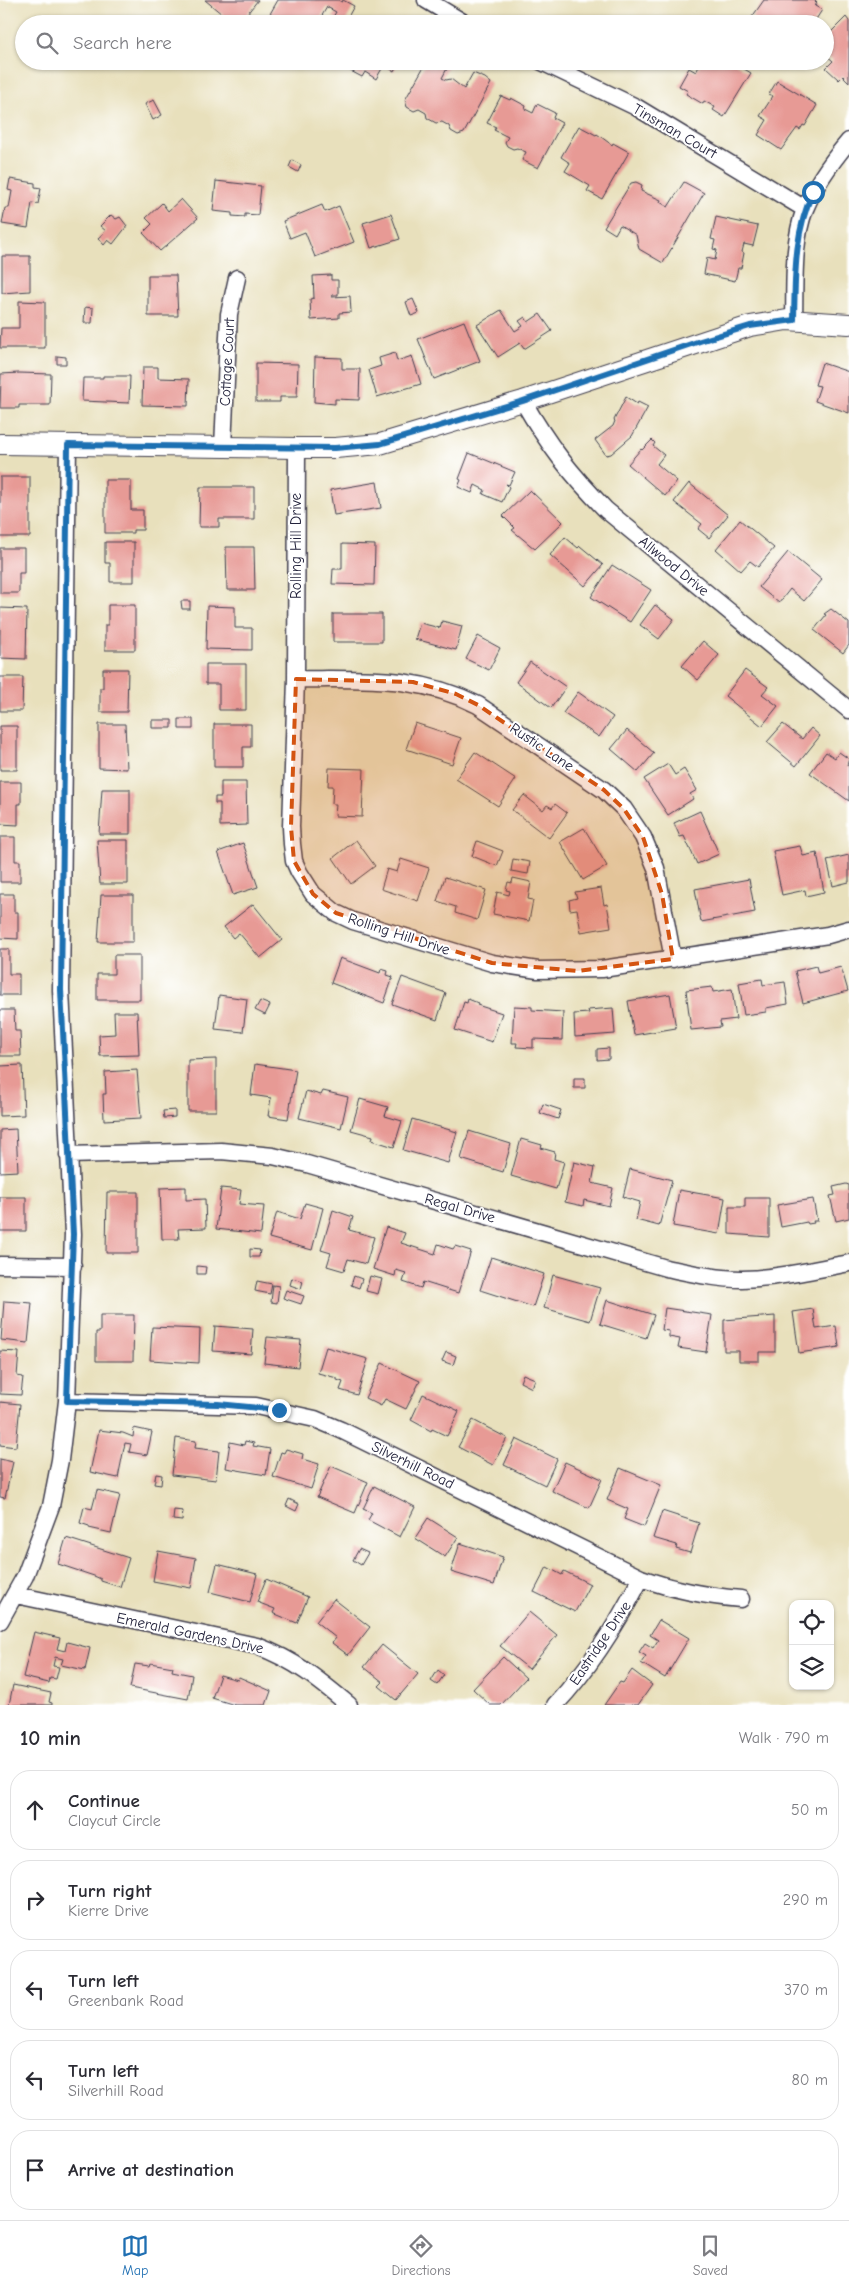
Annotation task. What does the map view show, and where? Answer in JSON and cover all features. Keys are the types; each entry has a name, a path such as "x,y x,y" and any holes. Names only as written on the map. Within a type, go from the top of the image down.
{"street":[{"path":"426,0 451,15"},
{"name":"Tinsman Court","path":"559,70 636,107 805,209"},
{"path":"794,320 795,269 805,209 832,162 849,141"},
{"name":"Cottage Court","path":"223,447 229,314 238,278"},
{"path":"0,444 335,448 380,444 523,401 716,336 770,322 794,320 849,324"},
{"name":"Allwood Drive","path":"523,401 551,447 573,476 606,510 849,710"},
{"path":"0,1621 16,1595 51,1506 60,1460 67,1401 73,1266 61,990 68,445"},
{"name":"Rolling Hill Drive","path":"296,448 296,679 290,828 294,861 306,884 321,901 336,913 353,921 492,963 538,970 594,970 828,935 849,930"},
{"name":"Rustic Lane","path":"296,679 413,682 456,694 478,704 604,790 634,823 653,860 662,894 673,959"},
{"name":"Regal Drive","path":"68,1155 199,1150 273,1156 316,1166 666,1268 706,1276 767,1277 849,1263"},
{"path":"0,1265 73,1266"},
{"name":"Silverhill Road","path":"67,1401 256,1406 315,1419 341,1430 641,1578 670,1588 708,1596 741,1599"},
{"name":"Eastridge Drive","path":"555,1705 578,1680 617,1623 641,1578"},
{"name":"Emerald Gardens Drive","path":"16,1595 258,1646 279,1654 304,1668 349,1705"}],"highlighted area":[{"path":"296,679 413,682 456,694 478,705 604,790 624,809 643,837 662,894 673,959 577,971 492,963 336,913 313,894 294,861 291,827"}],"building":[{"path":"205,0 258,0 246,15 223,15"},
{"path":"278,0 338,0 342,2 343,0 354,6 349,15 334,15 336,12 327,7 322,15 269,15"},
{"path":"764,0 814,0 817,3 815,6 822,10 819,15 753,15"},
{"path":"846,17 849,21 849,82 843,76 839,80 828,70 834,70 834,29"},
{"path":"349,70 381,70 376,79 365,72 362,77"},
{"path":"422,70 446,70 442,78 446,80 451,79 464,89 473,73 491,83 464,133 458,135 442,122 436,123 427,118 426,113 419,109 414,111 407,107 405,100"},
{"path":"688,70 696,72 697,70 746,70 751,73 724,117 713,110 715,107 704,101 703,104 686,94 688,91 679,86"},
{"path":"777,81 817,105 805,126 803,125 800,130 797,128 781,150 758,135 767,120 760,116 773,96 769,94"},
{"path":"501,96 510,100 511,98 526,106 525,109 533,113 537,104 555,113 553,118 562,123 538,168 522,160 526,152 507,146 505,142 508,137 494,130 496,127 487,123"},
{"path":"154,100 162,115 153,120 145,104"},
{"path":"579,126 597,134 612,145 613,143 629,152 602,199 587,191 590,186 565,171 570,163 561,157"},
{"path":"292,160 301,165 298,172 289,167"},
{"path":"10,179 35,183 35,187 41,188 38,204 32,203 28,228 2,224 5,208 9,208 12,191 8,190"},
{"path":"216,181 261,186 258,215 232,216 232,213 213,211"},
{"path":"636,182 642,185 641,191 661,200 660,202 668,207 684,182 704,193 663,263 639,249 636,235 620,225 615,234 604,227 631,183"},
{"path":"181,199 198,218 160,251 143,233 152,224 146,218 162,203 168,211"},
{"path":"322,205 325,212 339,206 354,242 315,257 305,232 290,238 283,221"},
{"path":"391,214 400,239 371,248 363,223"},
{"path":"111,215 116,219 120,217 127,226 113,244 108,240 104,245 98,238 106,231 100,226"},
{"path":"716,217 758,226 753,246 744,244 741,268 738,268 735,281 704,274 707,258 715,260 717,250 713,249 715,240 711,239"},
{"path":"2,256 30,256 30,291 2,293"},
{"path":"148,275 176,275 178,316 148,316"},
{"path":"331,275 331,280 338,280 338,295 332,295 332,297 350,296 351,312 339,313 339,318 311,320 310,299 314,298 313,276"},
{"path":"413,299 419,313 411,316 406,302"},
{"path":"19,301 45,302 45,348 0,348 1,328 19,328"},
{"path":"85,307 93,308 92,323 84,323"},
{"path":"501,310 515,331 523,326 519,321 525,317 528,322 540,314 552,331 524,349 520,343 498,357 477,325"},
{"path":"464,321 480,361 434,379 418,339"},
{"path":"395,353 397,361 412,356 421,384 377,397 369,370 381,366 379,358"},
{"path":"57,356 66,357 66,364 57,364"},
{"path":"315,357 342,358 342,369 360,369 359,400 335,399 335,404 314,402"},
{"path":"256,363 298,364 297,397 280,397 280,402 256,402"},
{"path":"822,363 849,372 849,413 815,401 820,386 815,385"},
{"path":"143,367 158,367 158,378 189,379 188,406 142,405"},
{"path":"1,374 51,374 50,405 19,405 19,408 0,408"},
{"path":"103,376 130,376 129,403 82,401 83,378 103,378"},
{"path":"626,397 637,404 638,402 648,407 632,436 611,454 606,455 595,440 613,426 614,420"},
{"path":"652,440 655,443 653,446 664,455 657,464 677,481 665,496 628,464"},
{"path":"469,453 515,472 509,485 506,484 509,487 502,502 483,494 485,490 475,485 472,493 458,487 461,480 459,479"},
{"path":"0,477 30,477 30,537 0,537"},
{"path":"105,480 131,480 131,510 143,510 143,530 133,530 133,533 105,533"},
{"path":"377,482 381,508 334,515 330,490"},
{"path":"689,483 728,515 709,538 698,529 702,524 674,502"},
{"path":"200,487 254,487 254,519 219,519 219,527 199,527"},
{"path":"530,490 563,522 535,549 512,530 515,528 503,516"},
{"path":"740,520 774,548 758,567 750,561 741,571 716,549"},
{"path":"565,537 578,548 580,546 603,565 585,586 550,555"},
{"path":"105,542 134,542 134,582 110,582 110,563 105,563"},
{"path":"342,544 375,545 374,585 332,584 333,569 342,569"},
{"path":"226,547 254,547 255,590 227,590"},
{"path":"0,548 24,548 24,573 19,573 19,593 0,593"},
{"path":"788,552 822,580 804,601 790,589 779,603 759,587"},
{"path":"612,565 651,590 630,622 591,597"},
{"path":"181,601 190,601 190,609 182,609"},
{"path":"108,605 135,605 135,650 105,650 105,625 108,625"},
{"path":"655,605 674,619 659,639 640,625"},
{"path":"207,606 235,607 235,628 252,628 252,650 206,649"},
{"path":"0,608 27,609 26,659 0,658"},
{"path":"831,609 849,623 849,645 843,653 814,630 826,615 824,614"},
{"path":"333,614 382,614 382,642 333,642"},
{"path":"442,621 462,626 456,650 415,639 420,623 440,628"},
{"path":"478,636 500,648 489,670 466,659"},
{"path":"703,641 719,655 698,680 682,666"},
{"path":"530,662 566,687 551,708 516,682"},
{"path":"206,664 246,664 246,710 219,710 219,684 206,684"},
{"path":"103,669 128,669 127,712 100,712 100,688 103,688"},
{"path":"745,670 768,687 762,694 778,706 762,726 725,696"},
{"path":"0,677 23,677 22,711 0,711"},
{"path":"578,692 613,717 599,737 563,713"},
{"path":"179,719 193,719 193,729 179,729"},
{"path":"152,720 172,720 172,728 152,728"},
{"path":"415,723 461,738 452,764 406,749"},
{"path":"99,724 125,724 127,769 99,768"},
{"path":"214,724 251,724 251,747 243,747 243,767 214,767"},
{"path":"783,724 802,739 811,728 820,736 796,766 767,742"},
{"path":"0,726 17,726 17,770 0,770"},
{"path":"627,730 654,753 638,772 611,749"},
{"path":"475,752 516,779 498,806 456,779"},
{"path":"826,752 835,758 839,752 849,759 847,765 849,766 849,801 810,773"},
{"path":"668,764 675,775 684,769 697,790 690,794 693,799 668,815 644,779"},
{"path":"329,768 364,769 362,817 335,816 336,804 332,804 333,786 328,786"},
{"path":"0,782 21,782 21,804 18,804 18,825 0,824"},
{"path":"221,782 246,782 247,825 220,826 220,803 215,803 215,797 221,797"},
{"path":"102,789 130,789 130,834 99,834"},
{"path":"524,795 543,810 547,805 552,808 555,804 567,813 549,838 512,810"},
{"path":"700,811 719,854 697,864 684,836 680,837 674,823"},
{"path":"584,828 607,866 583,880 560,842"},
{"path":"0,837 15,837 15,861 20,861 20,882 0,882"},
{"path":"97,840 128,840 128,884 100,884"},
{"path":"356,840 375,866 351,884 333,858"},
{"path":"477,841 503,851 497,866 472,856"},
{"path":"243,843 258,887 233,895 218,852"},
{"path":"800,846 803,856 817,853 824,892 806,896 805,890 782,895 773,851"},
{"path":"849,855 849,882 833,886 827,860"},
{"path":"401,859 429,868 418,901 381,889 387,869 397,872"},
{"path":"513,859 530,862 528,874 511,871"},
{"path":"445,877 486,890 477,920 455,913 456,907 437,901"},
{"path":"513,878 531,882 528,899 533,900 529,921 493,914 497,892 509,895 510,891 506,890 508,882 512,883"},
{"path":"749,879 755,912 701,922 695,889"},
{"path":"601,888 604,905 607,904 611,927 581,932 577,909 570,910 569,900 577,898 575,892"},
{"path":"0,894 14,894 14,912 18,912 18,939 0,938"},
{"path":"101,895 133,895 133,942 98,942"},
{"path":"253,904 282,940 260,958 239,933 233,938 224,927"},
{"path":"0,949 9,949 9,974 19,974 19,995 0,995"},
{"path":"114,955 140,955 140,1000 97,1000 97,974 114,974"},
{"path":"340,958 380,973 381,969 388,971 387,975 393,977 384,1003 331,983"},
{"path":"816,966 818,973 841,967 848,991 803,1003 795,971"},
{"path":"402,977 446,993 437,1020 392,1004"},
{"path":"762,979 763,985 785,982 788,1004 766,1008 766,1012 744,1015 739,983"},
{"path":"712,987 713,992 732,989 736,1019 720,1021 721,1027 691,1030 686,990"},
{"path":"670,994 676,1028 634,1035 628,1001"},
{"path":"219,995 247,999 243,1032 215,1029"},
{"path":"468,999 478,1003 477,1005 502,1013 492,1042 455,1030 464,1002 467,1003"},
{"path":"260,1001 270,1005 265,1015 255,1010"},
{"path":"514,1006 532,1007 532,1010 563,1012 562,1040 533,1039 533,1048 516,1047 517,1043 512,1043"},
{"path":"613,1008 615,1034 575,1037 574,1014 589,1013 588,1010"},
{"path":"0,1010 14,1010 15,1031 20,1031 21,1056 0,1056"},
{"path":"114,1012 137,1012 139,1055 100,1056 99,1035 115,1034"},
{"path":"609,1048 609,1059 597,1060 597,1049"},
{"path":"216,1059 216,1111 188,1111 188,1060"},
{"path":"255,1064 296,1070 288,1119 268,1116 271,1098 251,1095"},
{"path":"22,1065 24,1115 0,1116 0,1066"},
{"path":"137,1070 141,1118 104,1120 103,1094 106,1094 105,1072"},
{"path":"574,1078 585,1078 585,1088 574,1088"},
{"path":"306,1091 321,1095 323,1091 348,1097 341,1128 299,1118"},
{"path":"360,1099 388,1107 385,1116 402,1121 394,1147 372,1140 373,1136 351,1130"},
{"path":"543,1104 561,1110 558,1119 540,1113"},
{"path":"175,1110 175,1117 164,1118 163,1111"},
{"path":"412,1119 457,1132 448,1163 403,1150"},
{"path":"16,1129 18,1171 0,1172 0,1130"},
{"path":"469,1131 511,1144 503,1172 461,1159"},
{"path":"521,1139 542,1145 541,1148 555,1152 554,1159 564,1162 556,1189 511,1176"},
{"path":"574,1162 595,1167 592,1183 613,1188 609,1206 584,1200 583,1206 565,1202"},
{"path":"630,1169 672,1180 659,1226 636,1220 640,1202 623,1197"},
{"path":"849,1185 849,1218 836,1221 830,1196 835,1195 833,1187"},
{"path":"186,1187 186,1200 205,1199 206,1228 178,1229 179,1239 162,1239 160,1188"},
{"path":"221,1188 241,1190 239,1204 264,1206 261,1234 216,1229"},
{"path":"679,1190 725,1198 719,1234 673,1226"},
{"path":"107,1192 138,1192 138,1253 106,1253"},
{"path":"0,1197 26,1197 26,1231 0,1231"},
{"path":"745,1198 769,1198 769,1237 729,1234 729,1207 745,1207"},
{"path":"813,1199 817,1221 781,1227 777,1205"},
{"path":"305,1203 323,1208 312,1250 269,1238 277,1212 300,1219"},
{"path":"333,1210 353,1217 349,1230 374,1237 366,1264 348,1259 344,1271 327,1266 331,1253 321,1250"},
{"path":"386,1227 405,1233 401,1243 435,1254 438,1244 453,1249 455,1246 471,1251 458,1293 423,1282 421,1288 403,1282 406,1273 396,1270 395,1276 373,1269"},
{"path":"250,1249 260,1250 259,1257 250,1257"},
{"path":"491,1257 544,1274 533,1307 480,1290"},
{"path":"197,1266 206,1267 205,1274 197,1274"},
{"path":"553,1275 600,1288 590,1321 544,1308"},
{"path":"354,1276 362,1279 359,1288 351,1285"},
{"path":"370,1276 382,1279 378,1294 366,1291"},
{"path":"292,1278 303,1281 301,1289 290,1285"},
{"path":"257,1281 272,1284 270,1294 255,1291"},
{"path":"273,1285 279,1286 277,1303 271,1302"},
{"path":"286,1290 304,1296 301,1304 283,1298"},
{"path":"607,1300 654,1315 646,1338 600,1324"},
{"path":"4,1301 32,1303 28,1343 1,1340"},
{"path":"665,1308 712,1315 706,1352 678,1348 680,1339 669,1337 669,1331 662,1330"},
{"path":"813,1309 816,1329 836,1326 839,1347 799,1353 793,1312"},
{"path":"100,1315 134,1315 133,1361 96,1361 96,1332 100,1332"},
{"path":"775,1316 775,1352 759,1352 759,1361 739,1361 739,1351 724,1351 724,1320"},
{"path":"215,1326 253,1329 251,1354 213,1351"},
{"path":"152,1327 200,1329 199,1363 150,1360"},
{"path":"267,1337 301,1340 298,1367 264,1363"},
{"path":"326,1347 368,1359 357,1395 340,1390 343,1382 337,1380 337,1378 318,1373"},
{"path":"0,1351 19,1352 17,1376 23,1377 21,1395 0,1394"},
{"path":"446,1352 456,1356 453,1365 442,1361"},
{"path":"382,1363 420,1381 406,1409 385,1399 381,1406 365,1398"},
{"path":"523,1374 535,1379 532,1388 520,1382"},
{"path":"423,1394 459,1411 447,1436 432,1429 431,1431 411,1420"},
{"path":"0,1402 20,1404 16,1447 0,1445"},
{"path":"473,1420 507,1438 493,1465 458,1447"},
{"path":"134,1428 152,1432 147,1455 129,1452 131,1444 125,1443 118,1478 90,1472 99,1430 123,1433 133,1437"},
{"path":"176,1438 196,1441 195,1448 219,1451 216,1480 172,1475"},
{"path":"516,1439 557,1459 545,1485 504,1465"},
{"path":"245,1441 254,1443 253,1446 270,1449 266,1475 226,1468 230,1442 244,1445"},
{"path":"286,1449 303,1454 302,1459 319,1464 311,1489 273,1477 281,1452 284,1453"},
{"path":"0,1459 13,1462 5,1498 0,1497"},
{"path":"565,1462 602,1479 589,1508 552,1491"},
{"path":"331,1466 368,1482 355,1513 317,1497"},
{"path":"620,1468 661,1485 644,1527 624,1519 628,1509 607,1500"},
{"path":"156,1474 162,1475 161,1485 154,1484"},
{"path":"374,1486 415,1507 400,1537 368,1520 372,1513 363,1509"},
{"path":"97,1490 120,1495 111,1533 89,1528 89,1526 80,1523 84,1507 92,1509"},
{"path":"289,1499 299,1504 296,1511 286,1506"},
{"path":"174,1510 183,1511 182,1521 173,1520"},
{"path":"662,1511 699,1523 690,1553 676,1549 677,1545 653,1538"},
{"path":"428,1518 458,1537 445,1557 415,1538"},
{"path":"66,1538 129,1558 120,1587 58,1564"},
{"path":"460,1543 503,1557 494,1585 451,1572"},
{"path":"359,1549 368,1553 361,1565 353,1560"},
{"path":"158,1551 196,1558 191,1588 153,1581"},
{"path":"217,1564 257,1574 250,1602 210,1592"},
{"path":"547,1567 562,1575 564,1571 590,1584 575,1612 534,1592"},
{"path":"266,1579 308,1597 297,1623 273,1613 275,1609 257,1602"},
{"path":"334,1599 370,1627 348,1655 332,1643 336,1638 316,1622"},
{"path":"529,1612 557,1635 529,1669 500,1646"},
{"path":"659,1620 689,1638 665,1678 641,1663 646,1656 639,1652 645,1643 653,1648 658,1640 650,1635"},
{"path":"34,1632 60,1638 57,1649 65,1651 67,1642 90,1648 85,1670 61,1665 63,1659 55,1657 53,1666 59,1667 56,1679 50,1678 49,1683 23,1677"},
{"path":"382,1645 418,1674 396,1700 379,1686 383,1682 364,1667"},
{"path":"503,1657 526,1678 501,1705 490,1705 473,1689"},
{"path":"150,1663 173,1667 172,1671 192,1675 188,1699 130,1688 135,1664 149,1666"},
{"path":"438,1670 444,1675 437,1685 431,1681"},
{"path":"632,1670 652,1685 638,1705 604,1705 620,1682 623,1683"},
{"path":"220,1675 238,1680 239,1677 271,1691 266,1705 235,1705 212,1698"},
{"path":"13,1685 51,1693 49,1702 52,1705 9,1705"}],"route":[{"path":"279,1410 256,1406 218,1404 67,1401 73,1234 61,990 68,445 335,448 380,444 523,401 750,326 794,320 795,269 802,221 813,192"}]}
